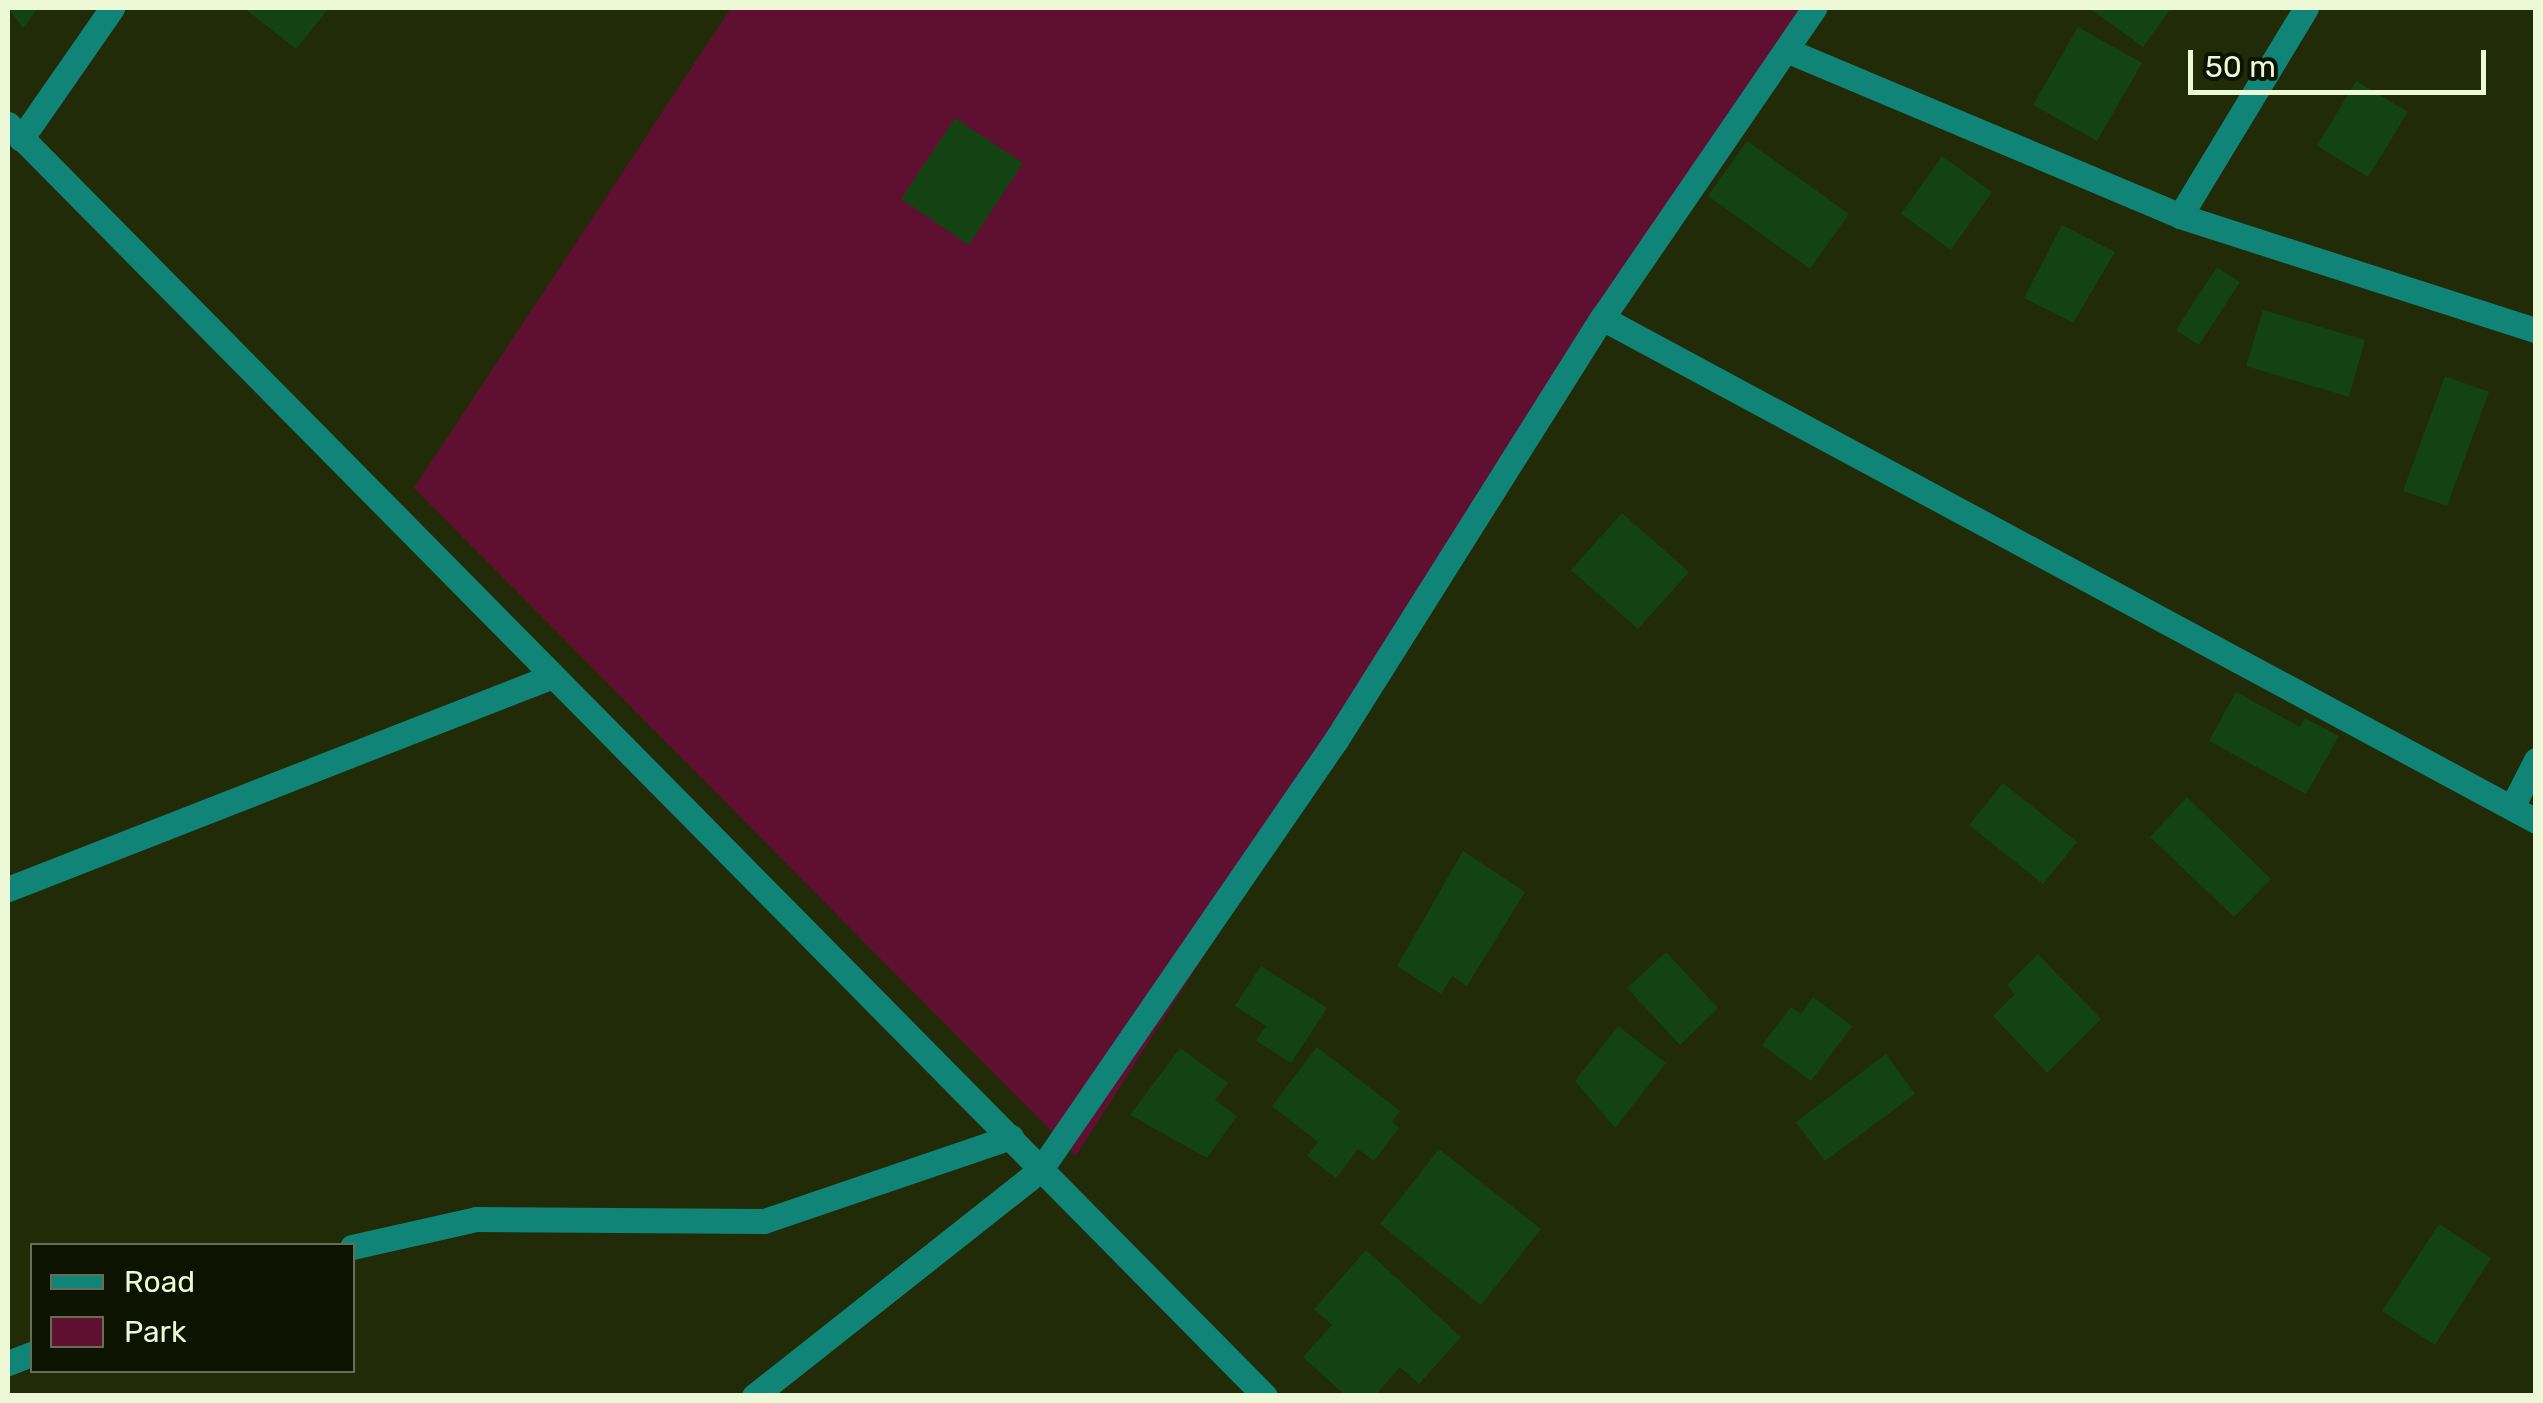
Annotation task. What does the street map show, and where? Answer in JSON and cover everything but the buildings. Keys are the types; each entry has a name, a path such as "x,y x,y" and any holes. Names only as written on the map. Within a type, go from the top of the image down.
{"street":[{"path":"112,8 14,132 1265,1396"},
{"path":"754,1396 1041,1169 1346,724 1602,318 1814,8"},
{"path":"2180,216 2306,8"},
{"path":"1786,50 2180,216 2536,330"},
{"path":"1602,318 2536,821"},
{"path":"8,889 550,677"},
{"path":"2512,807 2536,760"},
{"path":"355,1246 476,1219 764,1221 1011,1137"}],"green space":[{"path":"731,8 1809,8 1076,1156 414,488"}]}
